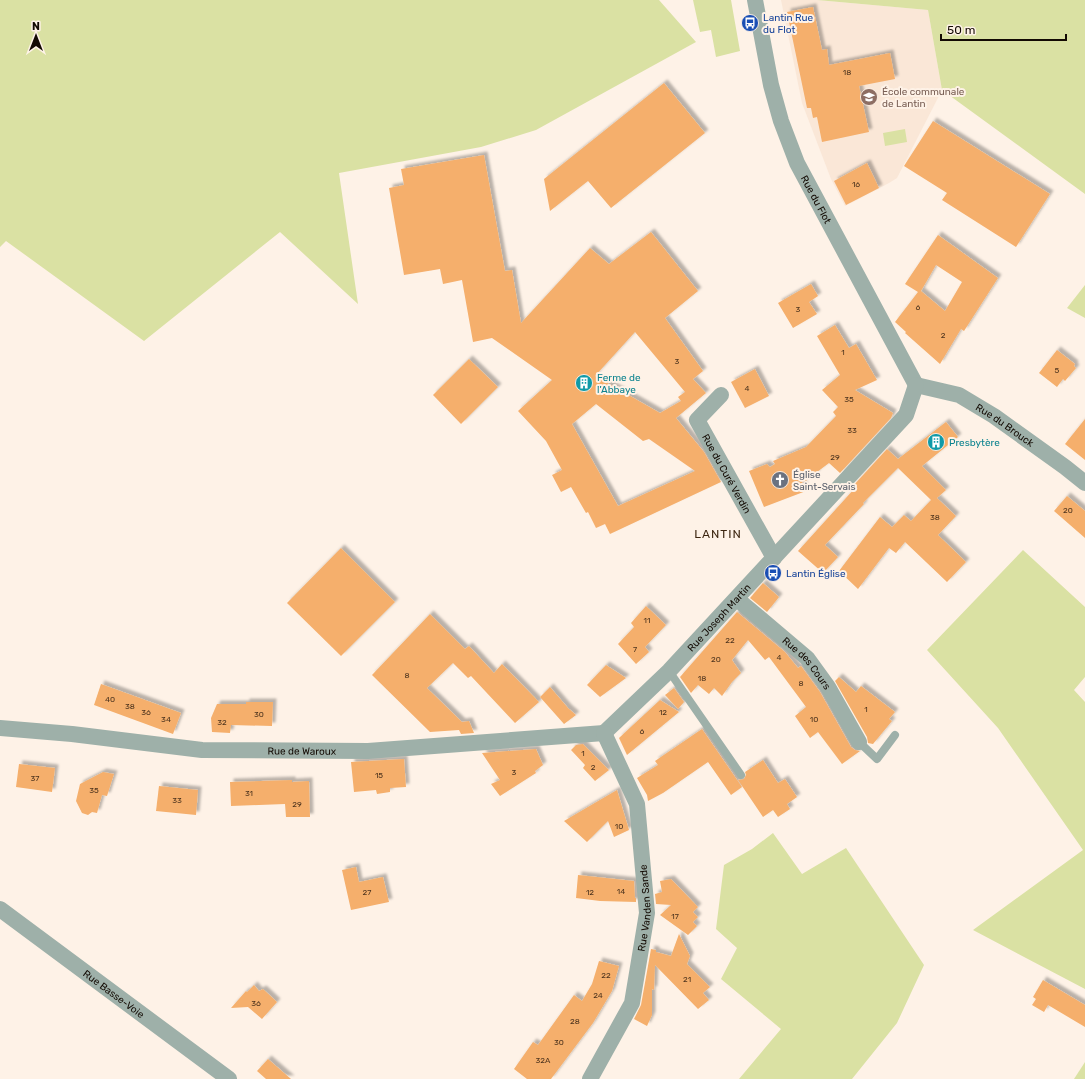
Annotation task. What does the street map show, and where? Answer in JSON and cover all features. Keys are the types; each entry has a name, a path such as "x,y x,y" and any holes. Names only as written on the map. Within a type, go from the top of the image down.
{"street":[{"name":"Rue du Flot","path":"754,0 771,85 781,121 797,163 916,385"},
{"name":"Rue du Brouck","path":"916,385 960,395 994,416 1085,483"},
{"name":"Rue Joseph Martin","path":"604,733 669,671 906,416 916,385"},
{"name":"Rue du Curé Verdin","path":"721,395 697,420 774,558"},
{"name":"Rue des Cours","path":"737,599 807,658 828,687 859,742"},
{"name":"Rue de Waroux","path":"0,728 72,734 210,750 368,750 604,733"},
{"name":"Rue Vanden Sande","path":"590,1079 632,1003 647,913 637,804 604,733"},
{"name":"Rue Basse-Voie","path":"0,909 229,1079"}],"lane":[{"path":"669,671 741,775"},
{"path":"859,742 877,759 895,735"}],"shaded area":[{"name":"École communale de Lantin","path":"781,0 817,0 928,10 942,90 897,178 845,206 831,179 802,103"}],"green space":[{"path":"0,0 659,0 696,42 536,130 481,147 339,173 358,304 280,232 144,341 6,241 0,247"},
{"path":"693,0 731,0 740,51 716,57 711,30 700,32"},
{"path":"817,0 1085,0 1085,194 942,90 928,10"},
{"path":"905,129 907,142 885,146 883,133"},
{"path":"1085,285 1085,318 1067,308"},
{"path":"1023,550 1085,607 1085,677 1074,690 1085,702 1085,989 973,930 1083,850 998,728 927,650"},
{"path":"773,833 802,874 846,848 924,965 897,1023 852,1079 739,1079 781,1029 721,979 737,948 716,929 724,865 752,849"},
{"path":"1085,1062 1085,1079 1074,1079"}],"building":[{"path":"813,7 822,50 827,49 829,65 890,53 895,79 859,86 869,132 822,142 817,117 813,118 811,108 807,108 787,12"},
{"path":"664,83 705,133 611,208 588,181 550,211 544,179"},
{"path":"933,121 1050,194 1016,247 942,200 947,193 904,166"},
{"path":"484,155 505,271 512,270 521,323 590,248 609,264 651,232 698,291 665,318 703,371 693,379 706,393 676,418 704,452 721,482 610,534 605,524 596,528 588,512 586,513 571,487 561,492 552,475 562,470 546,441 518,411 552,380 492,338 473,342 462,280 443,284 440,269 404,275 389,188 404,185 401,169","holes":["635,332 685,392 678,397 681,401 660,413 595,376","596,404 643,441 649,439 695,471 618,506 572,424"]},
{"path":"867,163 879,188 846,205 834,181"},
{"path":"938,235 998,278 964,331 961,329 940,364 905,333 906,332 895,322 918,292 905,284","holes":["936,265 962,282 945,311 921,291"]},
{"path":"811,284 818,296 809,302 817,314 793,328 778,303"},
{"path":"835,325 849,348 856,344 877,380 855,390 893,413 891,418 840,473 829,463 817,472 813,478 802,482 806,491 764,507 749,471 767,464 770,467 775,464 773,461 806,447 836,416 833,412 838,407 822,390 840,375 817,336"},
{"path":"1057,350 1075,364 1074,366 1076,368 1065,381 1063,379 1057,387 1039,373"},
{"path":"469,359 498,387 461,424 433,395"},
{"path":"755,369 769,396 745,408 731,382"},
{"path":"1085,419 1085,460 1065,444"},
{"path":"946,422 958,437 922,466 946,490 937,498 956,516 938,535 966,562 947,582 905,542 896,553 889,548 858,589 839,571 880,517 892,527 904,515 911,521 931,500 898,468 863,503 864,504 825,545 838,557 823,573 798,551 855,488 853,486 887,449 898,459"},
{"path":"1067,496 1085,511 1085,538 1054,511"},
{"path":"341,548 395,602 341,656 287,603"},
{"path":"763,583 779,597 767,612 750,598"},
{"path":"646,606 666,625 645,647 649,652 636,664 618,644 634,627 631,623"},
{"path":"737,612 785,652 798,668 801,666 820,692 851,747 860,751 842,764 818,732 810,738 795,716 806,707 769,657 765,660 748,640 732,660 741,673 732,682 722,696 714,688 709,694 698,685 691,693 680,677"},
{"path":"430,614 465,649 469,646 494,673 502,664 539,702 515,723 471,676 468,678 453,663 427,688 462,722 469,721 474,733 461,734 459,730 430,732 372,675"},
{"path":"606,665 626,678 600,697 587,685"},
{"path":"839,677 856,692 861,686 895,712 889,719 892,721 873,744 868,743 867,737 835,681"},
{"path":"101,684 181,713 173,734 94,705"},
{"path":"550,687 576,715 564,724 540,697"},
{"path":"674,688 684,702 678,709 665,695"},
{"path":"660,700 679,712 627,755 619,738"},
{"path":"246,702 273,702 272,726 231,725 230,733 212,732 211,718 217,704 246,704"},
{"path":"702,729 742,787 731,795 708,762 663,793 648,801 647,795 637,778 658,765 655,761"},
{"path":"583,744 609,770 595,781 583,768 585,765 571,750 576,745"},
{"path":"536,749 543,765 535,771 536,773 500,796 491,784 500,780 482,753"},
{"path":"404,759 406,787 390,788 390,792 377,794 376,790 354,792 351,762"},
{"path":"763,760 778,783 785,779 797,797 787,804 790,809 778,817 773,810 763,817 738,780 744,779 746,775 745,772"},
{"path":"19,764 55,768 52,792 16,787"},
{"path":"103,772 114,774 107,796 102,795 97,813 92,812 88,815 82,813 76,801 80,784"},
{"path":"292,780 292,782 309,781 310,817 286,817 285,804 231,806 230,782"},
{"path":"159,786 198,790 196,815 156,811"},
{"path":"617,790 629,830 614,837 608,821 587,842 564,821"},
{"path":"356,867 359,882 383,877 389,902 351,910 342,870"},
{"path":"578,875 634,881 636,902 600,901 576,898"},
{"path":"671,879 698,907 693,912 698,917 693,922 697,926 688,935 660,915 671,905 656,904 655,894 662,892 660,881"},
{"path":"679,934 690,956 687,964 710,987 703,993 709,1000 698,1009 655,965 654,990 652,989 652,1015 647,1026 634,1019 641,1005 651,949 671,956"},
{"path":"599,961 619,966 612,991 593,1023 551,1079 527,1079 514,1069 533,1042 538,1045 574,995 582,1001 592,984"},
{"path":"1043,980 1085,1005 1085,1027 1048,1005 1044,1012 1032,1005 1036,999 1033,997"},
{"path":"254,985 259,991 263,989 277,1002 262,1019 248,1007 231,1008 246,991 247,992"},
{"path":"268,1059 291,1079 266,1079 257,1071"}],"place":[{"name":"Lantin Rue du Flot","path":"750,23"},
{"name":"École communale de Lantin","path":"869,97"},
{"name":"Ferme de l'Abbaye","path":"584,383"},
{"name":"Presbytère","path":"936,442"},
{"name":"Église Saint-Servais","path":"780,480"},
{"name":"Lantin Église","path":"773,573"}],"district":[{"name":"LANTIN","path":"718,534"}]}
